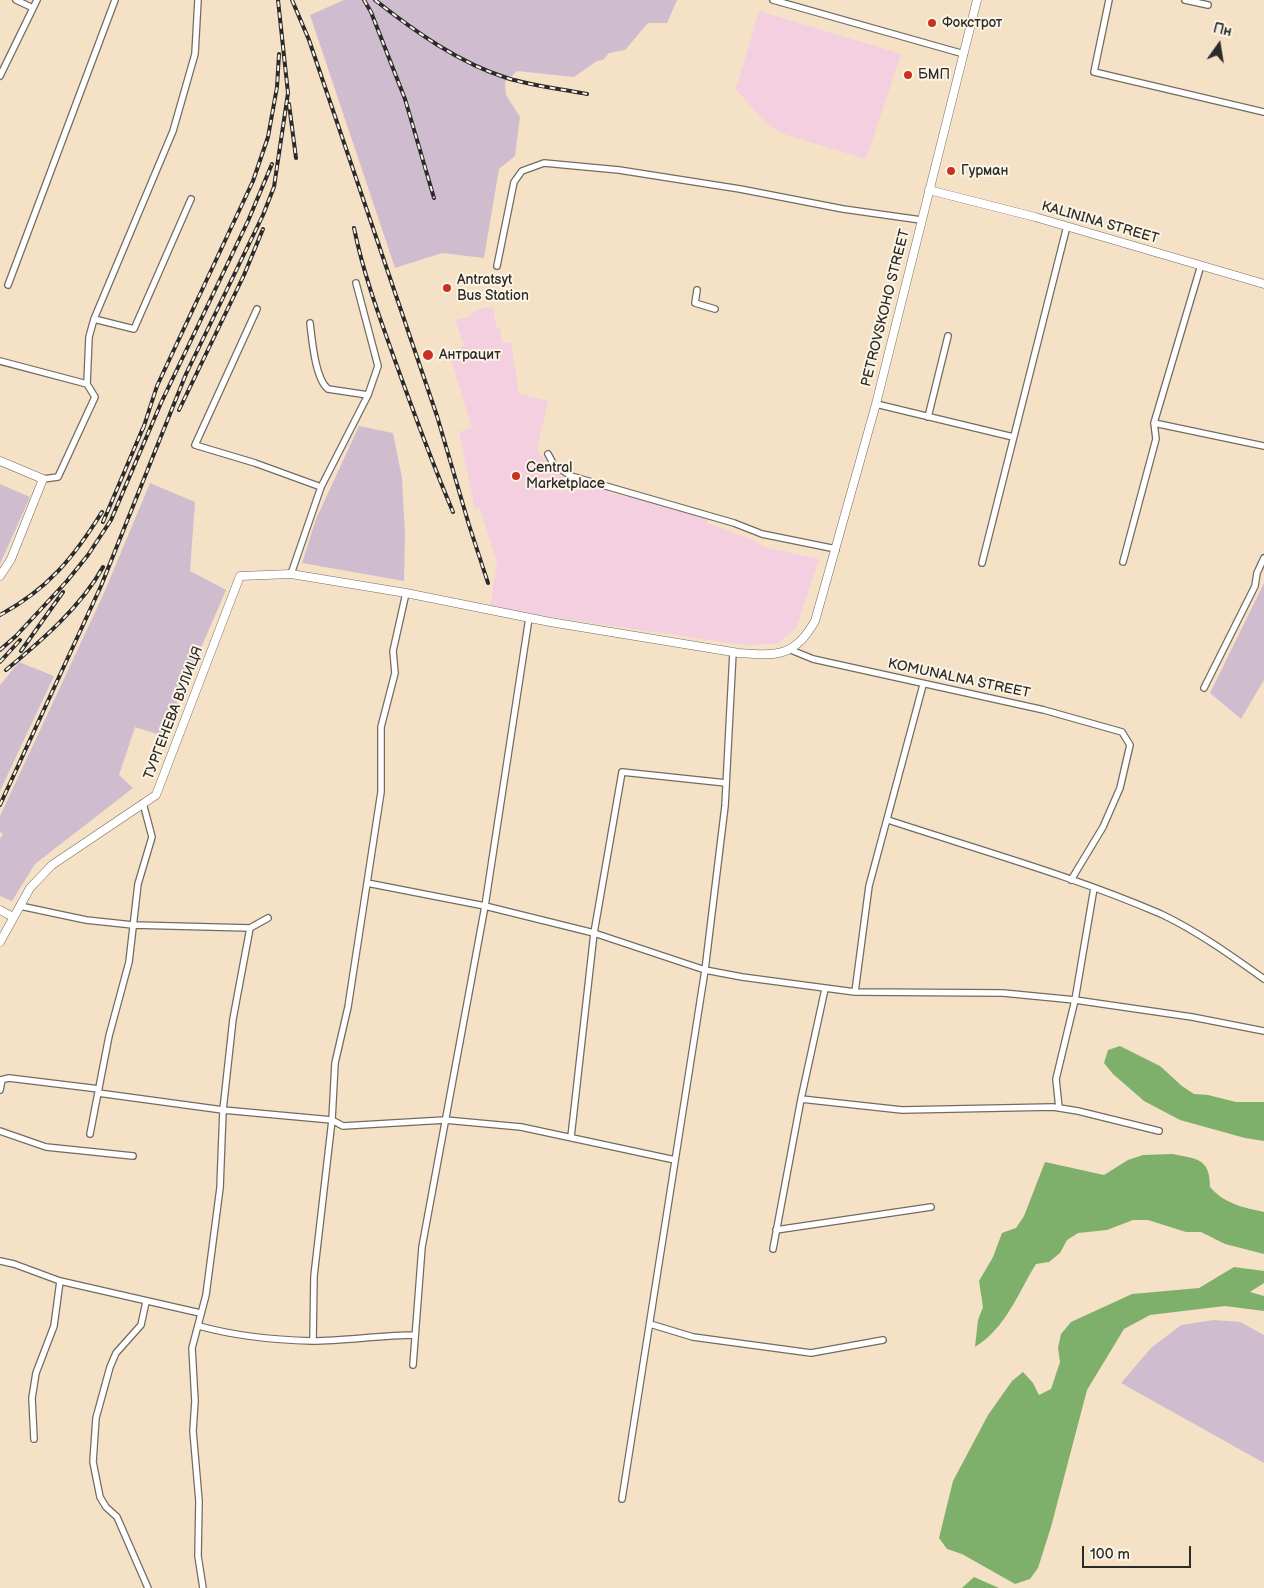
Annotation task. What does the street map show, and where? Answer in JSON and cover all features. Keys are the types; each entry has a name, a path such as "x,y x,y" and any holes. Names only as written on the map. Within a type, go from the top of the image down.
{"street":[{"path":"16,0 33,8"},
{"path":"0,76 37,0"},
{"path":"8,285 115,0"},
{"path":"0,461 43,479 58,477 95,397 87,384 89,337 94,319 173,131 195,54 198,0"},
{"path":"773,0 964,54"},
{"name":"PETROVSKOHO STREET","path":"791,650 806,637 815,621 831,559 836,549 876,404 920,220 977,0"},
{"path":"1109,0 1094,72 1264,112"},
{"path":"1185,0 1208,5"},
{"path":"497,266 514,182 522,171 544,163 619,170 740,189 843,209 920,220"},
{"name":"KALININA STREET","path":"929,190 1067,226 1264,284"},
{"path":"94,319 134,329 191,199"},
{"path":"982,563 1067,226"},
{"path":"1123,562 1156,439 1154,422 1201,265"},
{"path":"356,283 378,366 368,395 321,487 291,574 406,593 530,618 733,652 770,656 791,650"},
{"path":"697,290 695,303 715,309"},
{"path":"257,309 195,445 255,463 321,487"},
{"path":"310,323 317,363 325,386 368,395"},
{"path":"928,417 948,336"},
{"path":"0,361 87,384"},
{"path":"876,404 1013,437"},
{"path":"1154,422 1264,446"},
{"path":"548,454 554,466 571,476 734,523 762,534 836,549"},
{"path":"0,576 11,559 43,479"},
{"path":"1204,688 1256,586 1256,573 1264,558"},
{"name":"ТУРГЕНЕВА ВУЛИЦЯ","path":"0,942 30,888 52,865 156,795 240,576 291,574"},
{"path":"313,1341 314,1276 332,1120 334,1063 348,1007 381,792 381,727 395,672 393,651 406,593"},
{"path":"413,1365 422,1247 485,906 530,618"},
{"name":"KOMUNALNA STREET","path":"791,650 813,659 923,685 1044,710 1122,732 1130,745 1120,788 1103,827 1071,880"},
{"path":"622,1499 705,970 726,784 733,652"},
{"path":"855,992 869,886 923,685"},
{"path":"571,1137 594,933 622,772 726,784"},
{"path":"90,1134 109,1036 129,962 138,884 152,837 143,803"},
{"path":"888,820 1071,880 1162,915 1228,954 1264,979"},
{"path":"367,882 485,906 594,933 705,970 855,992 1003,993 1074,1000 1192,1017 1264,1031"},
{"path":"1059,1108 1056,1079 1074,1000 1094,888"},
{"path":"20,906 86,920 133,925 250,928 268,918"},
{"path":"0,910 13,917"},
{"path":"203,1588 198,1556 199,1501 193,1431 195,1401 192,1348 206,1295 220,1188 223,1110 233,1019 250,928"},
{"path":"773,1249 801,1099 825,989"},
{"path":"0,1090 1,1080 9,1078 223,1110 332,1120 343,1126 445,1120 521,1127 675,1160"},
{"path":"801,1099 902,1110 1059,1108 1160,1131"},
{"path":"0,1131 46,1147 133,1156"},
{"path":"776,1230 931,1207"},
{"path":"0,1261 14,1264 60,1281 200,1313"},
{"path":"34,1439 32,1398 36,1373 54,1326 60,1281"},
{"path":"146,1302 141,1325 116,1353 110,1367 96,1418 93,1462 100,1497 106,1507 117,1517 148,1588"},
{"path":"650,1324 692,1337 811,1353 883,1340"},
{"path":"199,1326 225,1333 313,1341 382,1335 415,1335"}],"shaded area":[{"path":"344,0 677,0 667,23 648,23 625,50 609,53 603,60 597,61 574,77 517,71 505,82 506,95 520,117 515,156 499,169 484,258 442,253 395,268 310,15"},
{"path":"759,11 901,54 866,159 780,133 764,121 736,89"},
{"name":"Central Marketplace","path":"493,307 496,327 500,328 502,343 511,343 519,394 548,401 537,450 551,468 564,474 565,478 608,488 608,493 660,503 659,506 708,519 707,523 751,539 764,547 819,559 796,628 777,644 743,645 490,608 497,562 480,509 475,509 459,432 472,428 451,359 463,354 461,347 464,345 455,320 471,316 471,313 484,308"},
{"path":"359,426 393,433 402,478 405,533 404,581 302,563 316,519"},
{"path":"150,483 195,502 190,571 226,590 163,736 135,727 119,775 133,788 35,864 12,901 0,896 0,839 3,834 0,832 0,816 104,593"},
{"path":"0,484 30,497 0,564"},
{"path":"1264,583 1264,680 1241,719 1210,693"},
{"path":"19,662 54,676 0,791 0,685"},
{"path":"1214,1320 1240,1322 1264,1335 1264,1463 1121,1383 1151,1348 1181,1325"}],"green space":[{"path":"1120,1046 1160,1066 1194,1094 1208,1095 1236,1102 1264,1102 1264,1141 1245,1138 1180,1120 1144,1101 1113,1074 1104,1063 1108,1050"},
{"path":"1173,1154 1195,1159 1205,1165 1208,1170 1210,1187 1228,1201 1264,1212 1264,1254 1225,1244 1201,1232 1186,1232 1148,1220 1133,1220 1107,1230 1078,1233 1067,1240 1060,1253 1049,1262 1036,1264 1003,1320 986,1339 975,1347 978,1320 983,1307 979,1281 993,1257 1002,1233 1016,1228 1024,1216 1045,1162 1104,1175 1128,1160 1143,1155"},
{"path":"1234,1267 1264,1271 1264,1283 1250,1292 1264,1296 1264,1311 1225,1306 1150,1315 1124,1329 1087,1390 1051,1527 1038,1568 1030,1579 1015,1584 962,1554 947,1549 939,1538 953,1481 988,1415 1012,1381 1023,1372 1033,1383 1039,1395 1051,1389 1060,1362 1058,1348 1061,1334 1071,1322 1132,1294 1199,1288"},
{"path":"974,1577 999,1588 962,1588"}],"railway":[{"path":"0,805 101,586 186,374 263,215 274,187 288,93 278,0"},
{"path":"292,0 309,40 437,416 488,583"},
{"path":"364,0 371,12 405,99 434,198"},
{"path":"375,0 438,45 489,72 517,81 587,94"},
{"path":"143,429 157,386 253,181 268,137 277,87 279,54"},
{"path":"289,104 296,158"},
{"path":"0,650 16,636 67,581 88,555 111,520 161,403 248,221 272,164"},
{"path":"354,228 366,276 382,324 453,512"},
{"path":"179,410 244,275 263,229"},
{"path":"103,522 143,428"},
{"path":"0,615 32,594 58,571 70,558 102,512"},
{"path":"6,670 72,610 103,567"},
{"path":"21,651 63,592"},
{"path":"0,662 20,640"}],"place":[{"name":"Фокстрот","path":"932,23"},
{"name":"БМП","path":"908,75"},
{"name":"Гурман","path":"951,171"},
{"name":"Antratsyt Bus Station","path":"447,288"},
{"name":"Антрацит","path":"428,355"},
{"name":"Central Marketplace","path":"516,476"}]}
